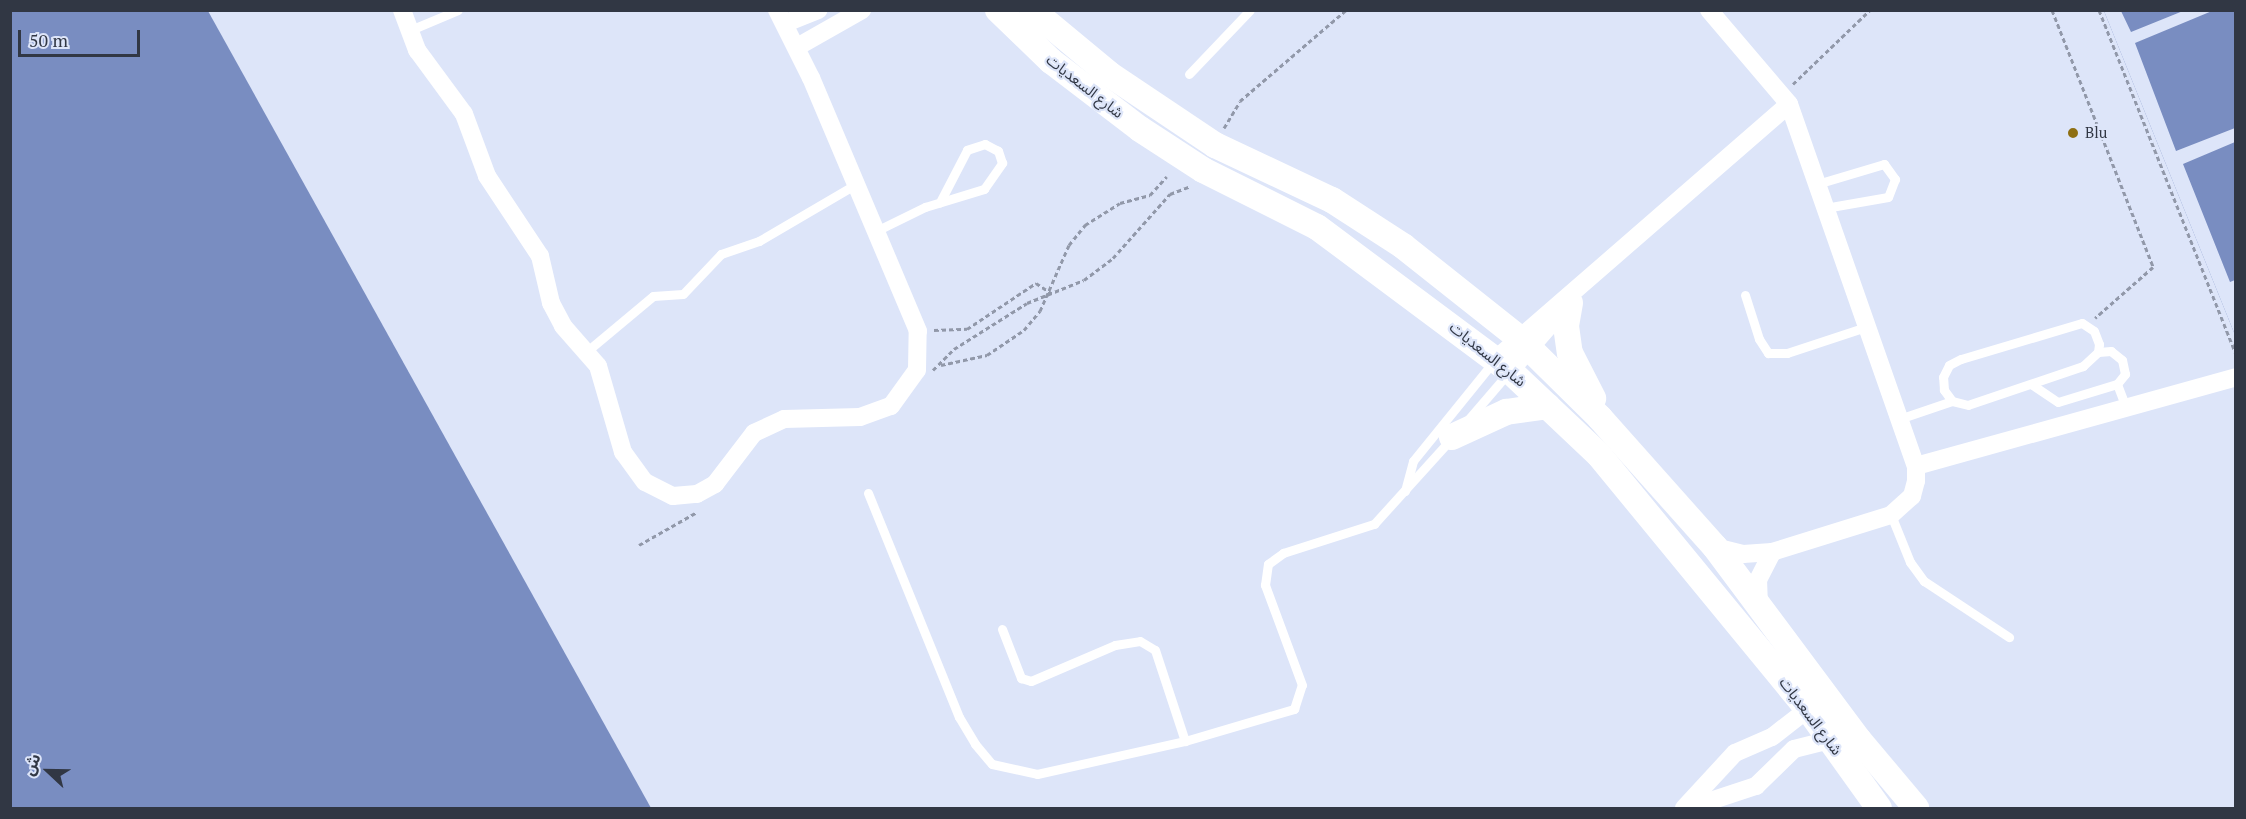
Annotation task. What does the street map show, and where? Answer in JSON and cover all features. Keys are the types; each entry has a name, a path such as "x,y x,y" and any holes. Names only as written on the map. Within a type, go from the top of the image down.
{"street":[{"path":"402,10 417,50 464,114 487,176 540,256 551,303 607,386 623,452 645,482 673,496 697,494 715,484 754,434 784,419 861,417 891,406 917,370 918,331 797,47 782,17 818,10"},
{"path":"797,47 862,10"},
{"name":"شارع السعديات","path":"998,10 1051,61 1140,129 1203,170 1317,227 1504,364 1599,455 1820,726 1879,808"},
{"path":"1709,10 1785,100 1817,184 1916,466 1912,496 1891,515 1772,552 1743,554 1715,547"},
{"name":"شارع السعديات","path":"1034,11 1109,74 1215,145 1332,200 1403,246 1524,342 1600,418 1715,547 1859,740 1916,808"},
{"path":"1504,364 1524,342 1644,228 1785,100"},
{"path":"1524,342 1570,303 1644,228"},
{"path":"1570,303 1566,326 1570,353 1600,418"},
{"path":"1916,466 2235,377"},
{"path":"1452,437 1506,412 1548,406"},
{"path":"1760,610 1758,580 1772,552"},
{"path":"1684,808 1734,753 1772,737 1820,726 1843,729 1859,740"},
{"path":"1689,808 1756,786 1820,726"}],"lane":[{"path":"408,31 458,10"},
{"path":"1189,74 1250,10"},
{"path":"876,231 940,202 984,189 1002,163 998,151 985,144 967,150 940,202"},
{"path":"1817,184 1884,164 1895,179 1888,197 1825,208"},
{"path":"586,352 653,296 683,294 721,254 759,241 856,184"},
{"path":"1745,295 1768,353 1787,353 1866,327"},
{"path":"1952,401 1944,390 1943,377 1949,365 2067,324 2087,326 2094,331 2098,352"},
{"path":"1899,419 1952,401 1968,405 2031,384 2083,366 2098,352 2111,351 2122,360 2125,374 2117,384 2058,402 2031,384"},
{"path":"868,493 959,717 992,764 1037,774 1185,741 1293,709 1302,685 1265,585 1268,564 1283,553 1360,531 1386,515 1452,437 1504,364"},
{"path":"1405,491 1413,461 1504,364"},
{"path":"2117,384 2126,407"},
{"path":"1891,515 1910,562 1924,581 2009,637"},
{"path":"1002,629 1021,678 1031,681 1114,645 1140,641 1155,650 1185,741"}],"path":[{"path":"1215,145 1240,101 1346,10"},
{"path":"1785,100 1870,10"},
{"path":"2052,10 2153,267 2087,326"},
{"path":"2099,10 2235,354"},
{"path":"939,365 963,362 1006,345 1024,330 1050,293 1070,245 1085,225 1100,212 1150,195 1167,176"},
{"path":"918,331 967,329 1036,283 1050,293"}],"water":[{"path":"10,11 208,11 651,808 11,808"},
{"path":"2104,11 2235,11 2235,335"}],"pier":[{"path":"2104,11 2121,11 2131,32 2183,11 2212,11 2135,43 2176,151 2235,128 2235,142 2183,164 2230,282 2235,280 2235,335"}],"place":[{"name":"Blu","path":"2073,133"}]}
